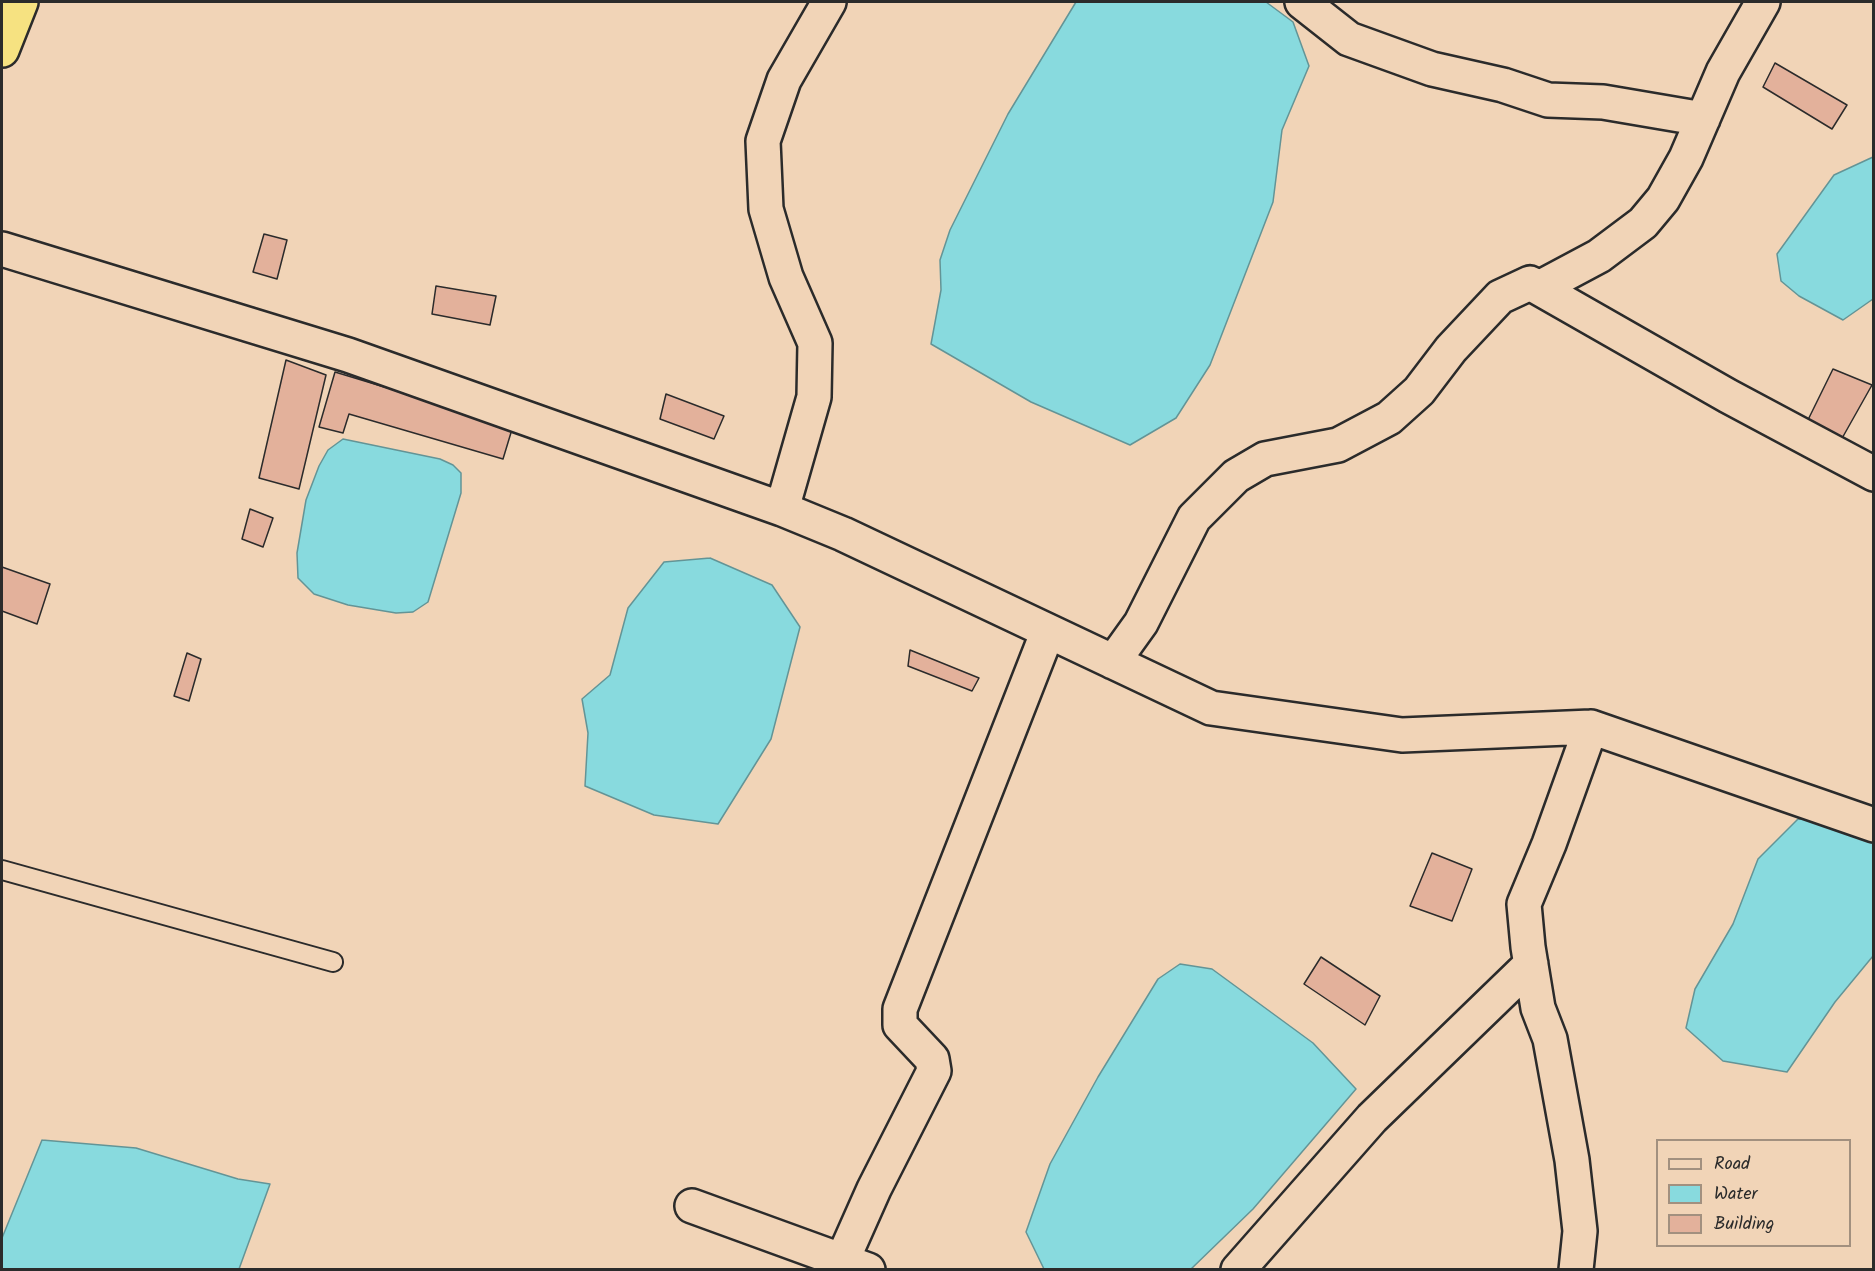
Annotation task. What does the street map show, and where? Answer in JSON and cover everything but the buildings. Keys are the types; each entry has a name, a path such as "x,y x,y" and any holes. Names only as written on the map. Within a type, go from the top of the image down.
{"highway":[{"path":"2,50 21,2"}],"street":[{"path":"782,509 814,397 815,343 786,277 766,209 763,141 784,80 829,2"},
{"path":"1302,2 1349,39 1432,69 1503,85 1548,100 1604,102 1703,119"},
{"path":"1539,288 1599,256 1643,223 1669,189 1686,158 1723,72 1763,2"},
{"path":"2,249 348,355 782,509 843,534 1211,708 1391,734 1591,727 1874,825"},
{"path":"1113,662 1141,623 1194,518 1236,476 1266,459 1338,445 1389,418 1419,391 1451,348 1500,297 1530,283 1718,390 1874,474"},
{"path":"692,1206 849,1267 874,1189 934,1071 932,1059 900,1025 900,1009 1048,631"},
{"path":"1576,1269 1580,1231 1572,1160 1550,1039 1539,1008 1524,904 1550,844 1591,727"},
{"path":"1238,1269 1371,1118 1531,964"}],"lane":[{"path":"2,870 333,962"}],"water":[{"path":"1076,2 1266,2 1293,22 1309,66 1282,130 1273,202 1210,365 1176,418 1130,445 1031,402 931,344 941,290 940,260 950,230 1008,114"},
{"path":"1873,157 1873,299 1843,320 1799,296 1781,281 1777,254 1834,175"},
{"path":"343,439 440,459 453,465 461,473 461,493 428,602 413,612 396,613 348,605 314,594 298,578 297,553 306,500 328,450"},
{"path":"710,558 772,585 800,627 771,739 718,824 654,815 585,786 588,733 582,699 610,675 628,608 664,562"},
{"path":"1798,819 1847,821 1873,831 1873,956 1835,1002 1787,1072 1723,1061 1686,1028 1695,989 1733,924 1758,859"},
{"path":"1180,964 1212,969 1313,1043 1356,1089 1253,1209 1191,1269 1044,1269 1026,1232 1050,1164 1098,1077 1158,979"},
{"path":"42,1140 136,1148 238,1179 270,1184 239,1269 2,1269 2,1238"}]}
